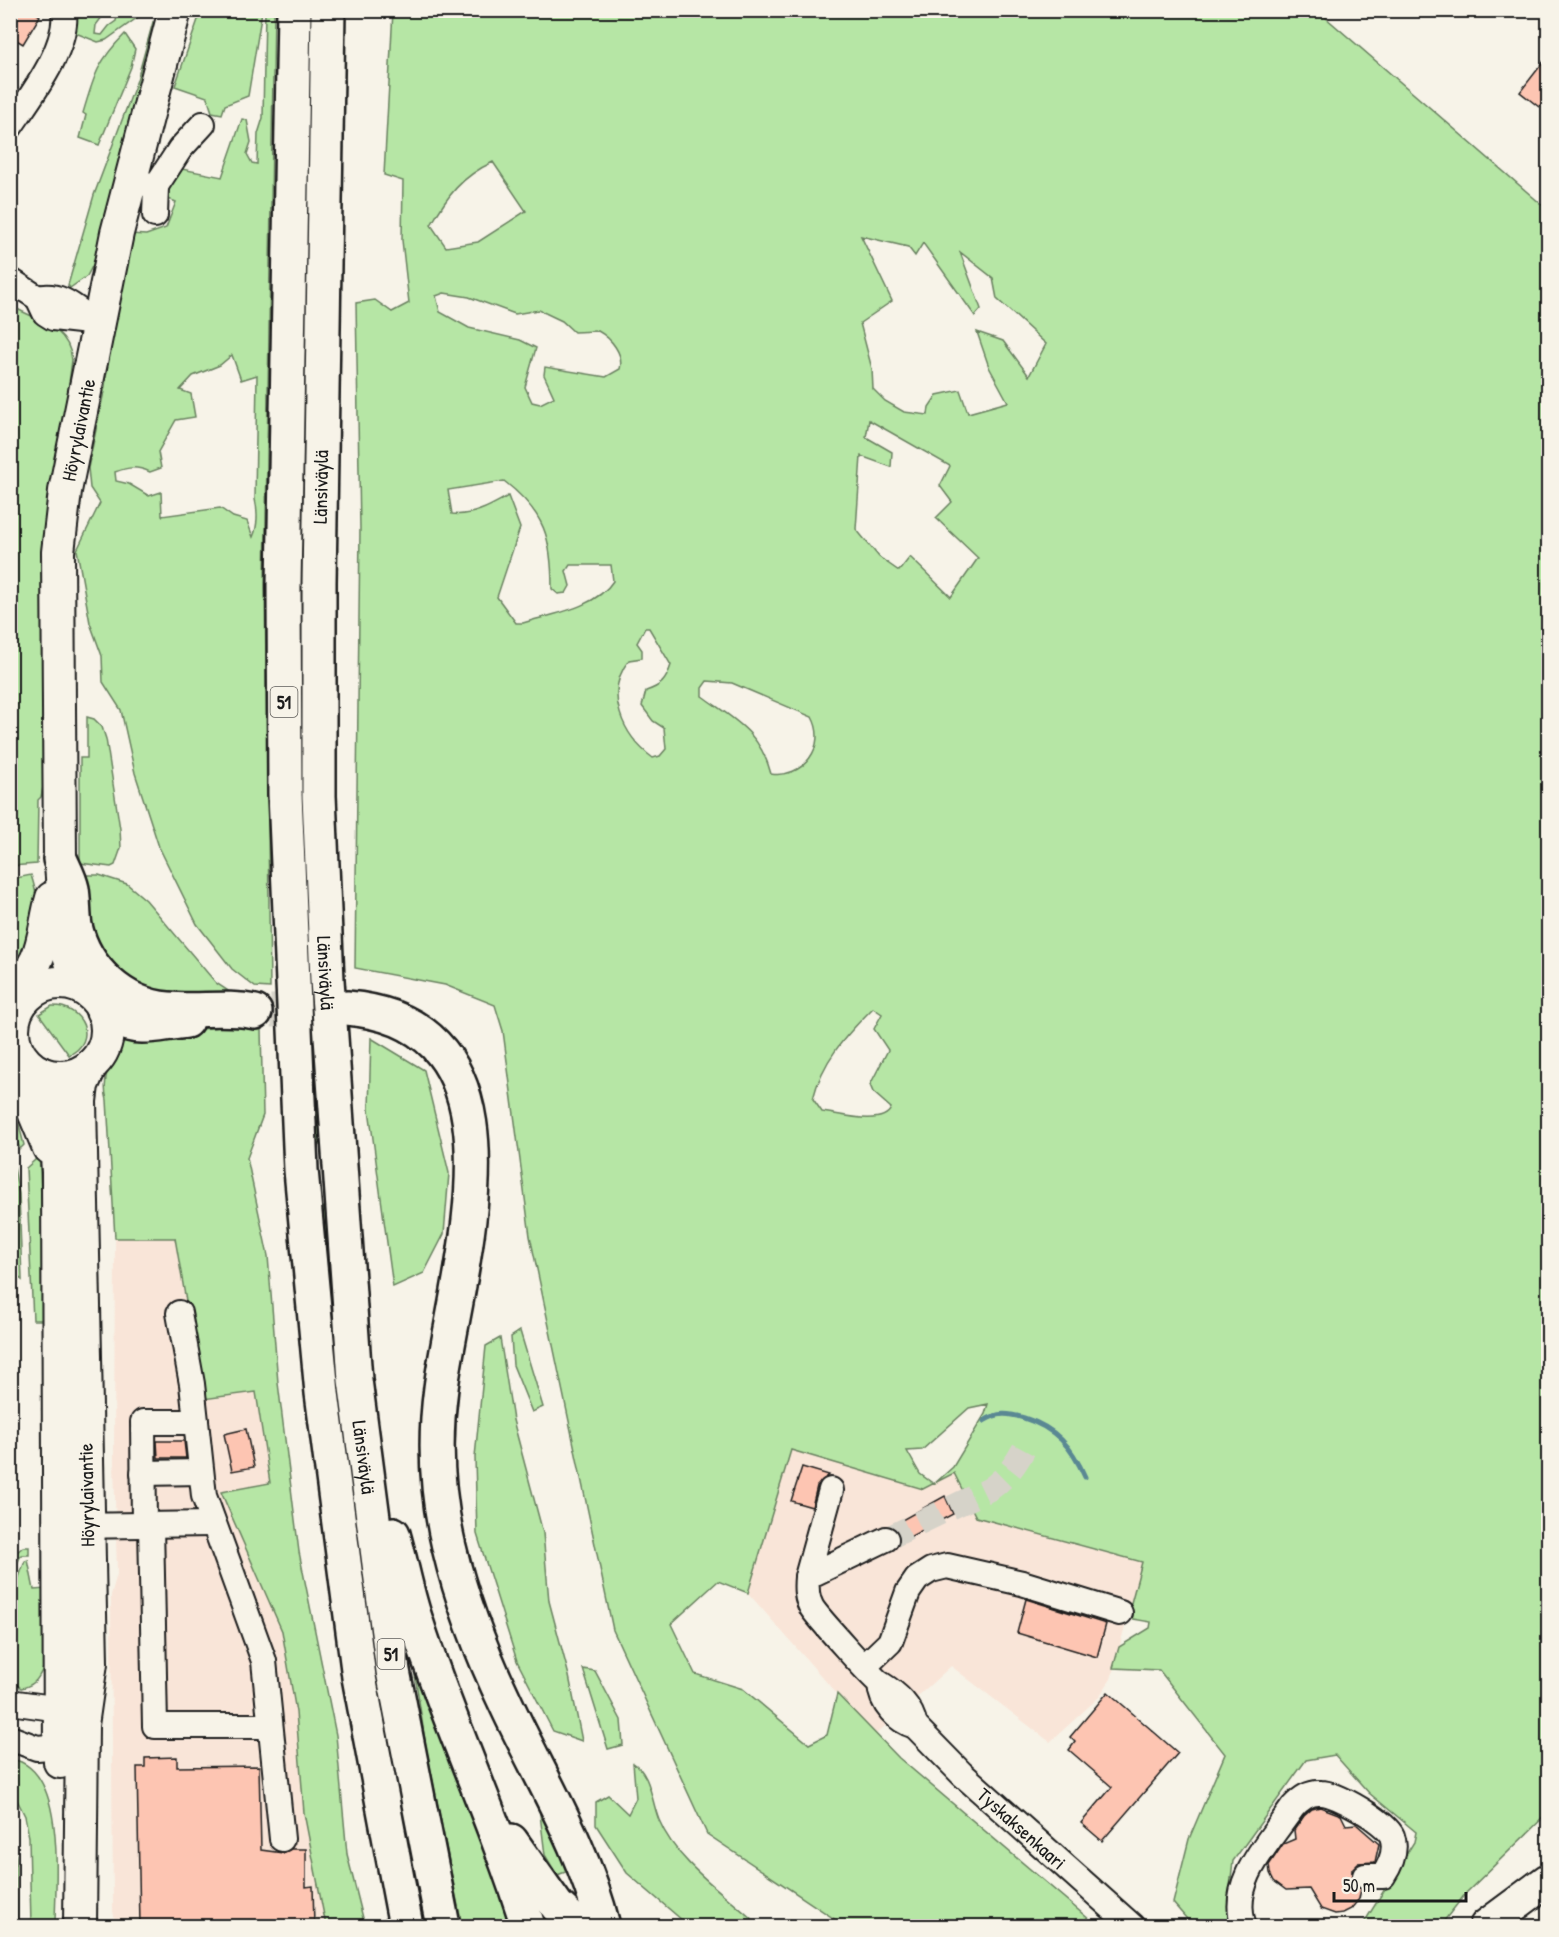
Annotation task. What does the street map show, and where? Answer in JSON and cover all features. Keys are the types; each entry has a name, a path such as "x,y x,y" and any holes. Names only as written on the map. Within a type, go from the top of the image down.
{"highway":[{"name":"Länsiväylä","path":"294,10 284,586 285,794 301,1170 322,1393 359,1677 406,1926"},
{"name":"Länsiväylä","path":"328,10 322,322 319,796 329,1028 355,1380 393,1671 443,1926"},
{"path":"58,873 72,888 75,926 82,946 92,964 117,992 129,1000 168,1010 236,1008 263,1012 147,1028 124,1024 95,1001"},
{"path":"347,1008 394,1018 426,1038 451,1067 468,1105 473,1128 474,1161 467,1232 440,1390 437,1428 439,1477 445,1527 463,1599 482,1649 589,1876 603,1926"},
{"path":"355,1380 415,1616 450,1716 483,1796 528,1926"},
{"path":"483,1796 534,1875 557,1906 579,1926"}],"main road":[{"name":"Höyrylaivantie","path":"20,995 45,972 54,942 58,873 58,552 75,434 98,323 143,183 175,10"},
{"name":"Höyrylaivantie","path":"58,873 65,888 67,943 72,969 95,1001"},
{"path":"54,983 76,986 95,1001 107,1025 106,1040 101,1053 91,1065 67,1077 41,1074 12,1056 13,1022 20,995 54,983"},
{"name":"Höyrylaivantie","path":"12,1056 58,1172"},
{"name":"Höyrylaivantie","path":"73,1526 80,1101 82,1085 91,1065"},
{"name":"Höyrylaivantie","path":"41,1074 53,1092 73,1526 91,1663 67,1727 61,1926"},
{"name":"Höyrylaivantie","path":"67,1727 80,1926"},
{"path":"1486,1926 1547,1882"},
{"path":"1514,1926 1547,1882"}],"street":[{"path":"10,127 45,73 57,47 65,20 64,10"},
{"path":"155,215 143,183 203,124"},
{"path":"10,280 38,298 45,313 53,318 98,323"},
{"path":"179,1313 196,1422 204,1496 212,1524 264,1661 282,1839"},
{"path":"196,1422 143,1422 143,1473 148,1525 155,1726 269,1726"},
{"path":"143,1473 201,1472"},
{"path":"807,1577 831,1490"},
{"path":"73,1526 212,1524"},
{"path":"807,1577 885,1539"},
{"path":"873,1675 890,1642 908,1592 917,1579 931,1570 947,1566 1022,1583 1120,1613"},
{"name":"Tyskaksenkaari","path":"807,1577 806,1590 812,1608 873,1675 884,1701 898,1718 915,1726 962,1774 1132,1926"},
{"path":"10,1702 67,1727"},
{"path":"10,1738 38,1748 67,1727"},
{"path":"1244,1926 1240,1916 1240,1897 1245,1881 1271,1839 1300,1799 1323,1792 1341,1798 1380,1823 1392,1835 1394,1849 1389,1867 1383,1876 1365,1876"}],"shaded area":[{"path":"115,1238 175,1238 203,1398 256,1391 270,1483 222,1493 282,1631 296,1712 304,1813 326,1926 116,1926 113,1911 111,1595 117,1574 114,1462"},
{"path":"791,1450 923,1489 954,1473 976,1517 1142,1562 1111,1679 1098,1698 1050,1742 951,1666 874,1736 748,1593"}],"green space":[{"path":"315,10 324,1142 322,1146 313,1142 298,801 305,11"},
{"path":"75,11 103,11 105,13 96,25 95,34 102,35 116,21 118,11 142,11 141,15 106,40 98,42 73,32"},
{"path":"201,11 262,11 248,96 225,105 222,114 212,112 207,97 175,86"},
{"path":"265,11 274,11 265,585 270,988 255,987 232,969 197,924 159,847 135,773 121,710 103,682 102,656 90,623 77,550 100,503 90,488 88,468 105,387 112,322 123,283 130,234 146,235 166,228 176,202 163,197 177,168 222,177 242,119 247,120 251,142 247,154 252,163 257,164 258,134 263,118","holes":["232,355 241,380 257,375 255,499 257,518 253,537 247,521 233,517 220,508 162,516 161,492 149,496 129,484 116,481 115,472 120,470 136,468 150,472 161,468 158,452 176,420 195,417 191,394 180,390 193,376 220,365"]},
{"path":"393,11 1318,11 1548,210 1548,1813 1466,1893 1440,1926 1362,1926 1414,1842 1416,1832 1369,1793 1335,1755 1306,1760 1233,1861 1228,1904 1238,1926 1193,1926 1173,1903 1189,1839 1225,1754 1159,1670 1113,1668 1119,1647 1150,1628 1151,1622 1127,1618 1142,1562 976,1517 954,1473 936,1482 953,1467 985,1414 988,1404 969,1408 922,1450 907,1451 920,1474 933,1484 923,1489 791,1450 748,1593 718,1581 671,1624 695,1674 743,1689 809,1744 827,1735 837,1694 899,1758 1097,1926 845,1926 707,1834 613,1630 530,1236 503,1031 495,1005 445,985 355,968 360,528 356,303 375,300 392,312 409,303 402,240 403,181 384,175","holes":["493,162 526,211 478,242 446,247 431,225 449,196 472,174","861,236 908,247 915,256 923,243 975,316 981,309 960,252 993,278 997,299 1046,344 1029,376 1003,341 977,332 989,367 1008,402 968,413 960,390 937,395 929,407 928,415 904,412 885,401 873,389 872,369 860,323 892,301","444,293 469,297 515,314 539,310 562,321 574,332 598,331 603,334 618,352 620,369 606,377 545,367 544,375 554,397 540,404 532,402 525,387 536,348 520,340 469,328 440,312 436,296","869,420 950,466 940,486 952,502 936,518 978,558 951,597 910,557 899,571 879,557 856,529 861,456 891,467 892,452 866,437","504,481 529,504 543,528 548,541 552,589 558,594 566,593 570,586 566,571 570,565 611,565 613,581 596,598 585,604 560,613 516,623 497,597 520,528 508,496 474,512 452,514 448,490","645,628 649,628 671,665 662,682 646,691 642,706 653,721 664,728 666,749 660,756 653,758 642,749 625,726 617,700 621,673 629,660 642,658 642,650 637,643","707,681 732,683 812,717 817,739 810,758 793,771 771,774 760,747 753,737 745,728 702,696 702,688","873,1008 882,1014 874,1029 888,1050 870,1085 873,1092 891,1108 887,1114 880,1117 860,1118 822,1112 813,1099 822,1073 836,1049"]},
{"path":"153,22 157,26 98,255 87,276 70,288 68,285 94,195 137,80"},
{"path":"125,34 135,49 131,67 99,145 80,138 86,115 83,113 90,89 102,62"},
{"path":"11,306 58,332 70,349 72,360 46,564 48,760 41,797 38,800 37,864 11,866"},
{"path":"87,717 94,719 102,727 106,739 121,848 115,865 111,867 80,863 80,758 87,758"},
{"path":"31,875 37,905 35,929 11,977 11,879"},
{"path":"79,875 99,875 127,884 146,900 216,983 239,998 151,998 93,950"},
{"path":"52,1006 72,1011 83,1025 85,1033 83,1041 78,1049 69,1055 39,1014"},
{"path":"230,1026 261,1030 263,1115 247,1158 268,1256 278,1383 299,1552 336,1735 347,1854 365,1926 326,1926 304,1813 296,1712 282,1631 221,1492 270,1483 256,1392 203,1399 175,1238 115,1238 105,1084 108,1067 119,1044 123,1037"},
{"path":"371,1038 424,1070 449,1173 444,1234 424,1273 393,1287 369,1109"},
{"path":"11,1107 15,1109 24,1145 20,1149 11,1125"},
{"path":"39,1149 46,1320 33,1320 26,1168 35,1160"},
{"path":"11,1152 19,1194 22,1280 11,1271"},
{"path":"318,1207 323,1207 326,1213 431,1926 419,1926 358,1583"},
{"path":"520,1331 543,1407 532,1412 513,1365 511,1337"},
{"path":"500,1338 513,1420 543,1533 549,1601 569,1676 582,1741 553,1731 517,1661 477,1534 475,1457 486,1346"},
{"path":"23,1547 29,1547 29,1555 21,1555 11,1577 11,1557"},
{"path":"28,1560 34,1590 46,1589 43,1668 35,1682 21,1688 11,1680 10,1590 14,1590 25,1561"},
{"path":"412,1655 519,1926 462,1926 426,1747"},
{"path":"583,1669 595,1671 621,1720 623,1745 608,1749"},
{"path":"11,1759 29,1767 42,1783 50,1804 56,1857 55,1926 31,1926 29,1837 25,1816 11,1788"},
{"path":"633,1763 644,1774 659,1820 676,1849 753,1920 765,1926 689,1926 627,1873 596,1825 596,1802 608,1795 628,1814 636,1798"},
{"path":"539,1806 574,1869 557,1875 545,1855"},
{"path":"10,1818 16,1857 17,1926 11,1926"}],"building":[{"path":"10,10 31,10 40,16 23,44 10,36"},
{"path":"1548,56 1548,95 1539,107 1520,92"},
{"path":"246,1429 254,1467 232,1471 224,1434"},
{"path":"157,1441 184,1441 186,1458 158,1458"},
{"path":"802,1467 829,1475 817,1486 812,1507 791,1501"},
{"path":"945,1496 953,1514 900,1542 899,1532 891,1526"},
{"path":"1026,1599 1106,1624 1097,1657 1017,1633"},
{"path":"1108,1692 1178,1753 1102,1841 1081,1823 1112,1787 1069,1750 1075,1742 1070,1737"},
{"path":"177,1757 177,1767 259,1766 261,1850 283,1853 291,1849 306,1849 306,1887 313,1886 314,1926 140,1926 137,1767 145,1767 145,1758"},
{"path":"1320,1807 1341,1815 1346,1825 1356,1824 1379,1844 1375,1862 1358,1863 1352,1869 1352,1883 1361,1889 1359,1899 1351,1909 1343,1913 1335,1914 1321,1909 1309,1889 1286,1890 1274,1881 1270,1873 1269,1865 1283,1844 1295,1839 1294,1830 1304,1816 1312,1809"}],"waterway":[{"path":"984,1421 994,1416 1008,1414 1045,1427 1062,1440 1085,1477"}],"tunnel":[{"path":"271,1011 347,1008"},
{"path":"886,1539 990,1489 1012,1469 1027,1443"}]}
